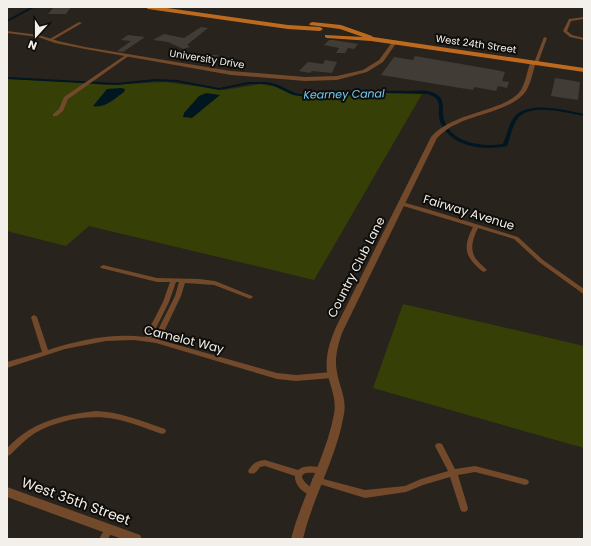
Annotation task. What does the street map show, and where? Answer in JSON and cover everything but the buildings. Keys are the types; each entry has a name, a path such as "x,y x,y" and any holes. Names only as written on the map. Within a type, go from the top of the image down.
{"main road":[{"path":"148,7 288,27 320,29 329,33"},
{"path":"275,25 331,25 352,30 377,40"},
{"path":"288,27 315,34 329,33"},
{"path":"315,34 315,31 320,29"},
{"name":"West 24th Street","path":"329,33 584,70"}],"street":[{"path":"584,18 570,20 565,31 566,33 575,37 584,39"},
{"path":"50,40 80,23"},
{"name":"University Drive","path":"7,32 30,35 63,44 230,73 322,79 348,76 369,69 381,61 395,42"},
{"path":"534,62 545,38"},
{"path":"55,115 61,110 66,98 128,55"},
{"name":"Country Club Lane","path":"297,539 300,520 330,444 339,416 341,406 338,391 332,376 331,355 340,326 434,137 450,124 516,98 523,90 534,62"},
{"name":"Fairway Avenue","path":"402,204 516,238 541,261 584,292"},
{"path":"476,226 470,238 467,249 475,263 484,270"},
{"path":"103,266 143,278 173,282 199,281 215,283 250,297"},
{"path":"147,339 166,302 173,282"},
{"path":"156,341 178,296 182,282"},
{"path":"34,317 46,353"},
{"name":"Camelot Way","path":"7,365 46,353 106,339 147,339 278,376 296,378 332,376"},
{"path":"7,453 19,441 33,431 57,422 83,415 116,416 162,431"},
{"path":"439,446 453,473 464,508"},
{"path":"252,471 258,464 266,463 299,474"},
{"path":"316,480 366,494 406,489 421,482 453,473 475,469 525,482"},
{"path":"311,492 300,483 298,478 299,474 304,470 320,470"},
{"name":"West 35th Street","path":"7,492 106,534 136,539"}],"green space":[{"path":"7,79 105,85 165,82 225,90 260,84 277,87 291,94 320,97 401,92 422,94 314,280 89,226 66,246 7,231"},
{"path":"403,304 584,346 584,448 373,388"}],"water":[{"path":"107,89 125,89 124,92 110,102 102,106 93,106"},
{"path":"206,93 220,95 192,118 183,117 184,113 199,96"}],"waterway":[{"path":"7,21 33,7"},
{"name":"Kearney Canal","path":"7,78 117,84 155,80 177,81 219,89 249,83 266,83 275,85 294,94 306,96 383,92 427,92 433,94 440,100 443,124 454,137 470,144 488,147 505,145 516,119 524,112 550,109 584,115"}]}
